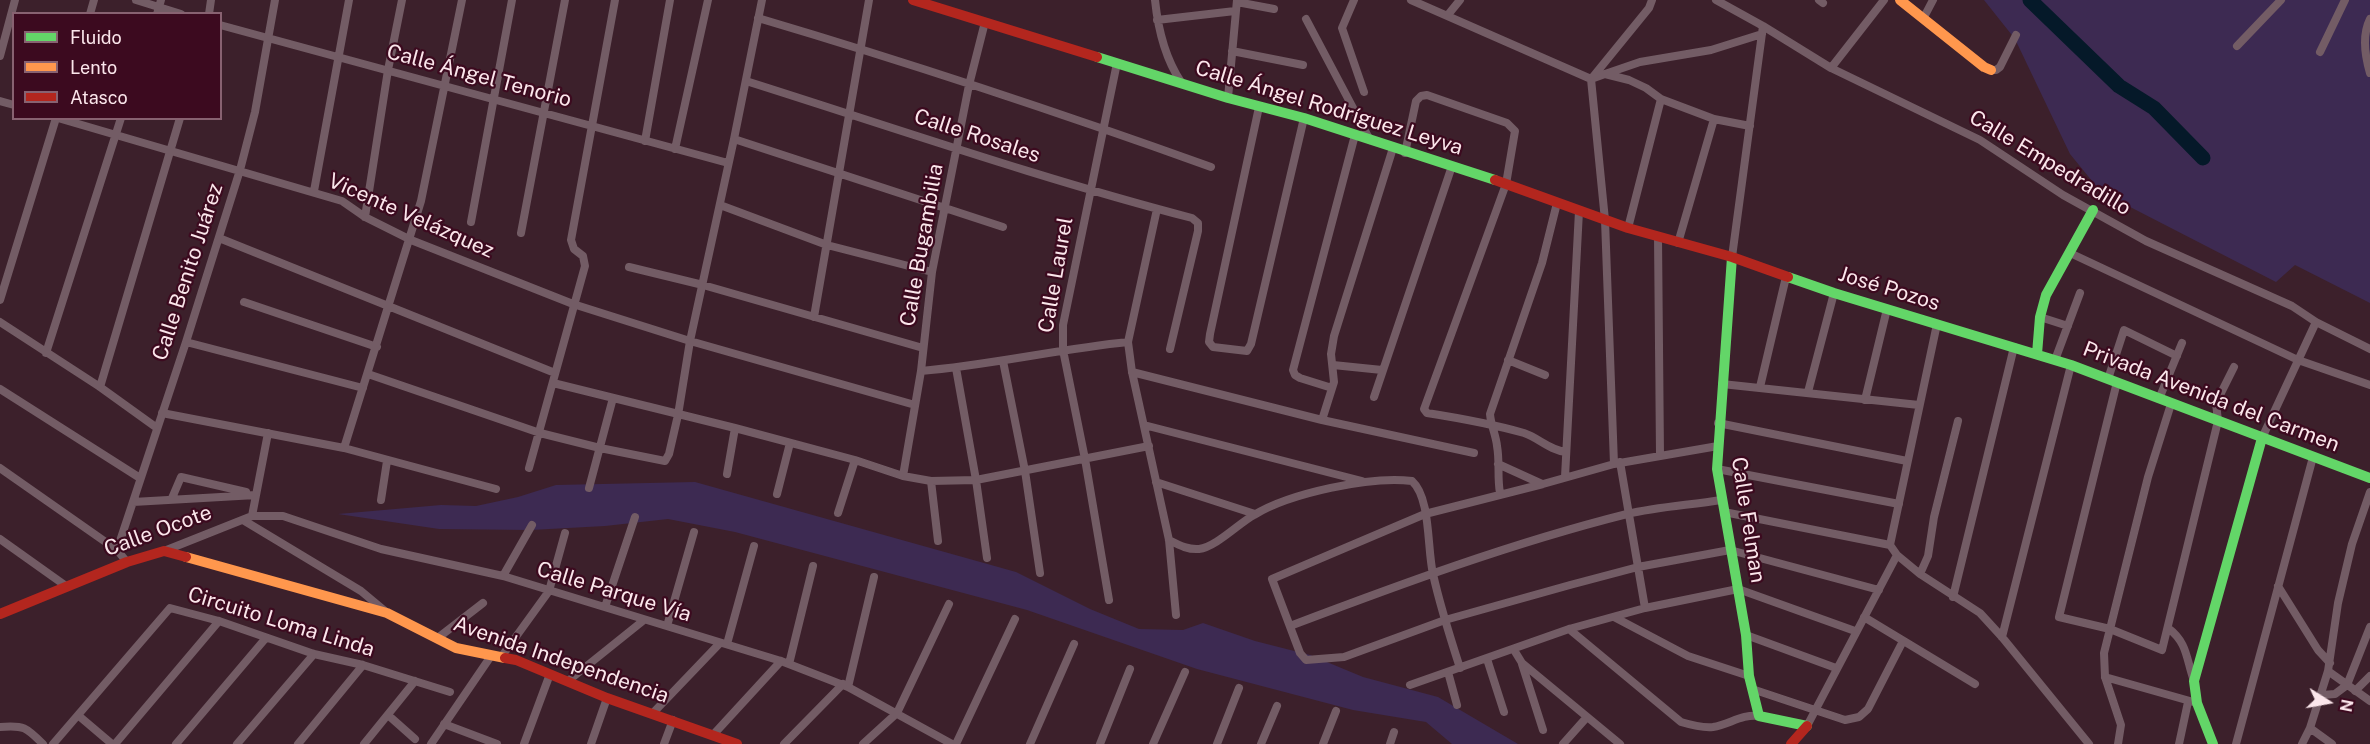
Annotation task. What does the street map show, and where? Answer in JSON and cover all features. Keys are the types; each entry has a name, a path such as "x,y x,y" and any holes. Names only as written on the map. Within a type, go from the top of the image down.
{"street":[{"path":"0,56 15,0"},
{"path":"136,0 175,12"},
{"name":"Calle Benito Juárez","path":"117,550 240,170 255,112 275,0"},
{"path":"314,191 349,0"},
{"path":"365,217 388,70 402,0"},
{"path":"344,447 411,240 462,0"},
{"path":"471,222 512,0"},
{"path":"521,233 565,0"},
{"path":"529,468 585,266 583,256 574,249 571,240 615,0"},
{"path":"645,141 670,0"},
{"path":"675,149 708,0"},
{"path":"368,374 540,433 665,461 669,454 678,415 690,341 762,0"},
{"path":"813,317 869,0"},
{"name":"Calle Ángel Rodríguez Leyva","path":"913,0 1228,98 1304,118 1405,153 1506,184 1628,228 1732,257"},
{"path":"1155,0 1157,20 1173,70 1181,82"},
{"path":"1354,0 1342,28 1364,92"},
{"path":"1411,0 1592,79 1640,62 1711,50 1763,30 1732,257"},
{"path":"1447,16 1460,0"},
{"path":"1645,608 1629,514 1617,463 1605,220 1592,79 1649,8 1652,0"},
{"name":"Calle Empedradillo","path":"1716,0 1763,30 1831,68 1980,140 2063,195 2146,241 2292,306 2316,322 2370,349"},
{"path":"1831,68 1884,0"},
{"path":"1900,0 1984,67 1991,70 2000,67 2016,35"},
{"path":"1923,19 1933,0"},
{"path":"2237,46 2281,0"},
{"path":"2320,52 2345,0"},
{"path":"1228,98 1237,1 1274,9"},
{"path":"1157,20 1235,11"},
{"path":"758,18 861,48 1103,128 1211,167"},
{"path":"2370,19 2366,28 2366,61 2370,73"},
{"path":"1306,20 1370,140"},
{"name":"Calle Bugambilia","path":"903,476 921,371 932,272 969,85 985,22"},
{"name":"Calle Ángel Tenorio","path":"222,25 728,163"},
{"path":"1232,51 1303,65"},
{"name":"Calle Laurel","path":"1109,600 1085,459 1063,350 1063,325 1117,63"},
{"path":"1605,74 1646,87 1662,99 1714,119 1750,126"},
{"name":"Calle Rosales","path":"746,81 957,150 1192,218 1198,223 1198,231 1170,350"},
{"path":"1405,153 1416,100 1421,96 1427,95 1507,123 1515,131 1506,184 1424,409 1426,413 1491,424 1534,437 1547,447 1566,452"},
{"path":"1628,228 1662,99"},
{"path":"1259,107 1209,342 1213,347 1248,351 1251,344 1304,118"},
{"path":"1678,243 1714,119"},
{"path":"0,300 56,120"},
{"name":"Vicente Velázquez","path":"64,120 314,191 342,201 365,217 411,240 573,304 690,341"},
{"path":"46,353 120,120"},
{"path":"100,387 179,120"},
{"path":"1332,388 1300,378 1293,370 1355,135"},
{"path":"734,139 1003,228"},
{"path":"1322,420 1332,388 1331,354 1334,336 1393,148"},
{"path":"1374,397 1452,166"},
{"path":"1500,494 1497,443 1490,414 1542,263 1557,202"},
{"path":"720,206 827,245 932,272"},
{"path":"1157,209 1128,342 1132,372 1169,540 1176,615"},
{"path":"2037,354 2040,317 2046,295 2093,210"},
{"path":"1565,477 1579,211"},
{"path":"1658,237 1660,455"},
{"path":"219,238 555,373"},
{"path":"2070,253 2298,360 2370,386"},
{"name":"José Pozos","path":"1732,257 1834,293 2037,354"},
{"name":"Calle Felman","path":"1732,257 1718,423 1717,469 1746,635 1749,676 1759,716"},
{"path":"629,267 703,285 923,348"},
{"path":"1760,387 1786,277"},
{"path":"1808,392 1834,293"},
{"path":"2055,360 2080,293"},
{"path":"244,302 376,347"},
{"path":"1865,400 1887,309"},
{"path":"2040,317 2068,326"},
{"path":"0,322 100,387 157,428"},
{"path":"2179,744 2192,703 2194,681 2262,438 2316,322"},
{"path":"1890,545 1937,324"},
{"path":"2177,356 2124,330 2059,617 2110,629 2162,650 2218,421 2217,402 2234,367"},
{"path":"690,341 915,405"},
{"path":"186,342 363,387"},
{"path":"921,371 956,368 1063,350 1128,342"},
{"path":"2159,399 2182,343"},
{"path":"1953,597 2014,347"},
{"name":"Privada Avenida del Carmen","path":"2037,354 2113,380 2370,478"},
{"path":"1508,360 1545,375"},
{"path":"1004,361 1025,471 1040,573"},
{"path":"1333,365 1382,370"},
{"path":"2002,637 2071,365"},
{"path":"956,368 987,558"},
{"path":"1132,372 1322,420 1474,453"},
{"path":"553,383 735,428 855,460 903,476 931,481 976,480 1149,446"},
{"path":"1722,384 1919,405"},
{"path":"0,388 140,478"},
{"path":"588,488 613,398"},
{"path":"2118,744 2121,725 2105,677 2104,652 2148,477 2171,404"},
{"path":"162,413 344,447 387,461 496,489"},
{"path":"1920,574 1928,556 1934,518 1958,421"},
{"path":"1718,423 1907,461"},
{"path":"1144,425 1367,482"},
{"path":"727,474 735,428"},
{"path":"252,516 267,433"},
{"path":"777,494 790,443"},
{"path":"1718,446 1617,463 1425,514 1272,579 1300,653 1306,660 1344,657 1445,620 1638,567 1730,550 1879,590"},
{"path":"2236,744 2313,457"},
{"path":"838,513 855,460"},
{"path":"381,500 387,461"},
{"path":"1498,464 1543,484"},
{"path":"0,468 117,550 127,562"},
{"path":"1717,469 1899,504"},
{"path":"172,498 181,477 256,495"},
{"path":"931,481 938,541"},
{"path":"1169,540 1185,548 1201,549 1255,514 1276,504 1305,495 1367,482 1412,481 1418,487 1425,514 1432,572 1460,668"},
{"path":"1156,482 1255,514"},
{"path":"2302,744 2322,695 2329,667 2338,603 2370,492"},
{"path":"133,502 256,495"},
{"path":"1290,626 1432,572 1629,514 1721,500"},
{"path":"1724,512 1890,545 1897,555 1920,574 1980,613 2089,744"},
{"name":"Calle Ocote","path":"0,614 127,562 164,551 252,516"},
{"name":"Calle Parque Vía","path":"252,516 283,516 381,549 503,576 785,662 845,685 954,744"},
{"path":"605,607 635,517"},
{"path":"243,520 361,591 387,613"},
{"path":"2361,520 2370,523"},
{"path":"503,576 531,525"},
{"path":"667,626 694,532"},
{"path":"431,744 496,656 549,591 565,533"},
{"path":"0,539 66,586"},
{"path":"652,714 724,644 754,546"},
{"name":"Avenida Independencia","path":"164,551 387,613 456,648 496,656 550,674 607,698 736,744"},
{"path":"1791,744 1807,726 1897,555"},
{"path":"713,735 785,662 813,566"},
{"path":"784,744 845,685 874,577"},
{"path":"2278,586 2329,667 2347,685 2370,701"},
{"path":"1410,685 1569,629 1645,608 1738,589 1856,631"},
{"path":"439,638 483,603"},
{"path":"862,744 897,712 949,604"},
{"name":"Circuito Loma Linda","path":"53,744 170,608 219,621 264,639 450,692"},
{"path":"1614,617 1688,656 1749,676"},
{"path":"1864,617 1975,684"},
{"path":"954,744 1015,619"},
{"path":"568,681 644,620"},
{"path":"79,716 114,744 219,621"},
{"path":"2322,695 2335,694 2347,685 2370,627"},
{"path":"2168,628 2178,636 2186,652 2194,681"},
{"path":"1569,629 1681,722 1693,726 1713,727 1748,715 1807,726"},
{"path":"1746,635 1836,668"},
{"path":"177,744 264,639"},
{"path":"1752,689 1845,720 1859,717 1868,709 1903,640"},
{"path":"1030,744 1074,644"},
{"path":"1514,650 1522,663 1543,730"},
{"path":"237,744 314,654"},
{"path":"1487,659 1504,712"},
{"path":"1522,663 1620,744"},
{"path":"298,744 363,666"},
{"path":"1100,744 1130,669"},
{"path":"1153,744 1185,672"},
{"path":"1448,672 1457,705"},
{"path":"524,744 550,674"},
{"path":"2355,691 2370,676"},
{"path":"2105,677 2192,703 2213,744"},
{"path":"364,744 415,681"},
{"path":"1217,744 1239,688"},
{"path":"591,744 607,698"},
{"path":"1261,744 1277,706"},
{"path":"1323,744 1336,711"},
{"path":"388,715 415,739"},
{"path":"1563,744 1587,717"},
{"path":"664,744 674,720"},
{"path":"444,724 497,744"},
{"path":"0,727 27,728 43,744"},
{"path":"2310,728 2332,744"},
{"path":"1390,744 1394,732"}],"shaded area":[{"path":"1984,0 2370,0 2370,303 2295,265 2276,282 2101,192 2070,154 2015,39"},
{"path":"695,482 1016,572 1090,609 1139,629 1183,630 1203,623 1255,641 1310,655 1363,677 1438,697 1518,744 1452,744 1426,722 1353,710 1197,669 1027,610 735,532 668,519 605,526 531,530 439,529 338,514 441,505 476,506 518,497 556,485"}],"waterway":[{"path":"2030,0 2119,86 2154,108 2203,158"}],"traffic: fast":[{"path":"1097,57 1228,98 1304,118 1495,180"},
{"path":"2037,354 2040,317 2046,295 2093,210"},
{"path":"1732,257 1717,469 1746,635 1749,676 1759,716 1807,726"},
{"path":"1788,277 2071,365 2370,478"},
{"path":"2213,744 2197,703 2194,681 2262,438"}],"traffic: slow":[{"path":"1900,0 1984,67 1991,70"},
{"path":"186,557 387,613 456,648 505,658"}],"traffic: jam":[{"path":"913,0 1097,57"},
{"path":"1495,180 1628,228 1732,257 1788,277"},
{"path":"0,614 127,562 164,551 186,557"},
{"path":"505,658 516,660 607,698 737,744"},
{"path":"1791,744 1807,726"}]}
